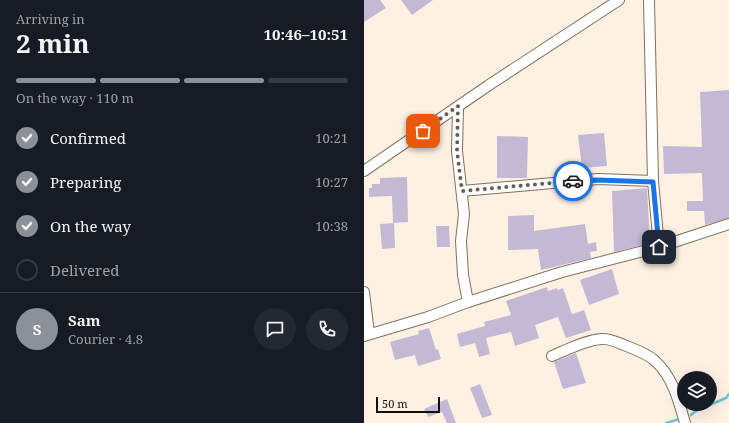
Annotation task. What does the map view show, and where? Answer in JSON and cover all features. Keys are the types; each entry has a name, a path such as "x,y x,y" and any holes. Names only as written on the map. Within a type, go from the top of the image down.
{"street":[{"path":"364,171 489,85 619,0"},
{"path":"649,0 653,182 659,247"},
{"path":"458,106 457,151 464,214 462,241 463,275 468,302"},
{"path":"462,191 598,180 653,182"},
{"path":"364,292 367,335 428,317 468,302 562,272 659,247 729,224"},
{"path":"552,356 602,338 633,348 653,359 664,370 672,384 682,410 685,423"}],"building":[{"path":"364,0 380,0 386,8 364,22"},
{"path":"401,0 433,0 412,15"},
{"path":"729,90 729,218 705,225 704,211 687,211 687,201 703,201 702,173 664,174 663,146 702,147 700,92"},
{"path":"604,133 607,166 582,168 578,135"},
{"path":"497,136 528,137 527,178 497,178"},
{"path":"407,177 408,222 393,223 392,196 369,197 369,188 372,188 372,184 380,184 380,178"},
{"path":"647,188 650,243 614,252 612,191"},
{"path":"534,215 534,231 585,224 588,244 596,242 597,251 590,252 591,258 541,270 538,249 508,250 508,216"},
{"path":"394,223 395,248 382,249 380,224"},
{"path":"436,226 449,226 450,247 437,247"},
{"path":"612,269 619,294 589,305 580,280"},
{"path":"547,287 548,291 563,288 572,314 584,310 591,330 566,338 558,317 535,325 539,338 515,346 511,332 486,338 490,354 479,357 475,343 460,347 457,334 485,326 484,322 511,315 506,301"},
{"path":"429,328 436,350 438,349 441,359 418,366 415,355 395,360 390,342 419,334 418,331"},
{"path":"576,353 586,383 563,389 554,362"},
{"path":"480,384 492,415 482,418 470,388"},
{"path":"447,399 456,423 447,423 442,412 428,417 424,409"}],"waterway":[{"path":"691,415 696,411 726,398 729,394"},
{"path":"666,423 680,419"}],"way so far":[{"path":"423,131 458,106 457,151 462,191 573,181"}],"route":[{"path":"573,181 598,180 653,182 659,247"}]}
